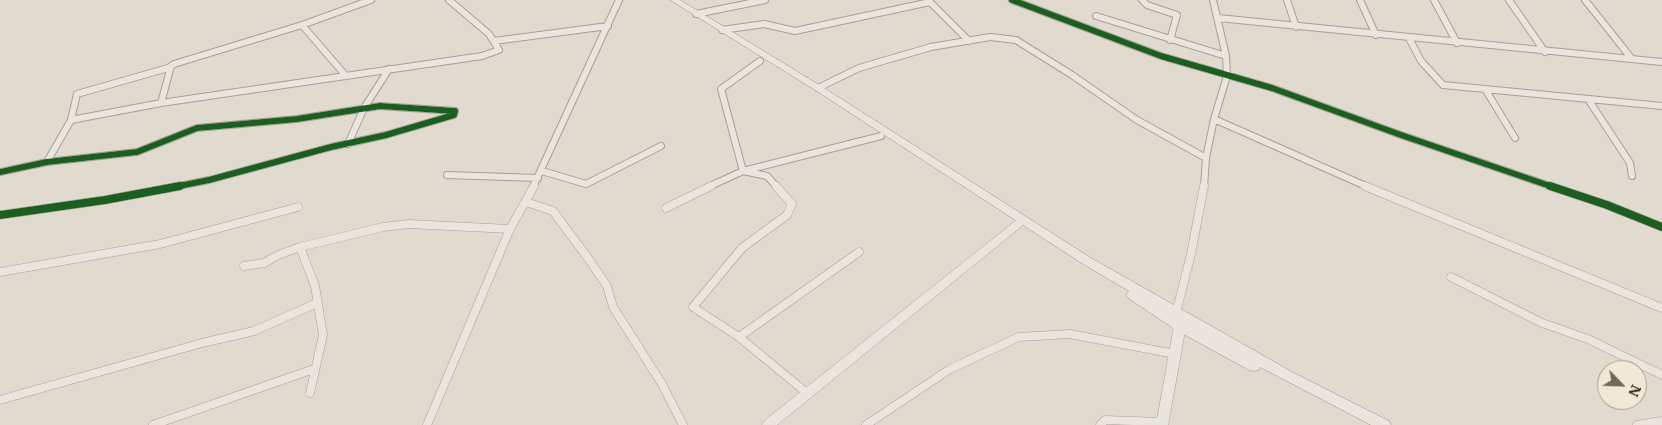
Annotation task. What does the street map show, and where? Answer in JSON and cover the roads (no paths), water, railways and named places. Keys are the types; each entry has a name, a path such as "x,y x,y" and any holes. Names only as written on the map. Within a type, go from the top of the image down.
{"main road":[{"path":"663,0 760,61 811,90 880,136 1020,222 1176,313 1289,376 1384,425"},
{"path":"674,0 818,88 1180,326 1368,425"}],"street":[{"path":"47,162 71,120 77,94 302,25 371,0"},
{"path":"71,120 161,102 482,56 499,50 489,34 449,0"},
{"path":"427,425 510,229 540,175 620,0"},
{"path":"696,14 765,0"},
{"path":"1012,0 1161,56 1272,88 1401,135 1607,205 1662,228"},
{"path":"1142,0 1147,5 1177,15 1170,40"},
{"path":"1176,313 1204,191 1206,158 1214,119 1226,76 1226,56 1213,0"},
{"path":"1287,0 1296,27"},
{"path":"1360,0 1376,35"},
{"path":"1434,0 1457,43"},
{"path":"1509,0 1545,52"},
{"path":"1585,0 1632,59"},
{"path":"722,30 764,24 795,31 929,1 969,41"},
{"path":"1096,16 1226,56"},
{"path":"1218,18 1545,52 1662,62"},
{"path":"302,25 346,76"},
{"path":"494,41 608,26"},
{"path":"818,88 859,68 931,47 990,37 1019,42 1072,75 1137,120 1206,158"},
{"path":"1409,38 1422,61 1443,84 1662,106"},
{"path":"743,171 728,122 721,89 760,61"},
{"path":"161,102 171,66"},
{"path":"348,144 364,108 389,69"},
{"path":"1485,89 1515,138"},
{"path":"1588,99 1630,163 1632,176"},
{"path":"0,172 47,162 137,152 197,128 297,119 364,108 390,107 455,111 454,115 408,126 386,136 209,180 153,192 0,215"},
{"path":"1214,119 1335,173 1662,308"},
{"path":"666,208 743,171 880,136"},
{"path":"447,175 540,175 586,184 661,146"},
{"path":"743,171 767,176 792,204 787,215 742,248 693,307 739,337 807,393"},
{"path":"526,202 553,211 566,231 590,260 606,286 613,307 662,384 683,425"},
{"path":"0,272 160,244 298,207"},
{"path":"768,425 1020,222"},
{"path":"244,266 264,263 278,255 300,247 392,226 409,224 510,229"},
{"path":"300,247 314,286 323,335 310,393"},
{"path":"739,337 859,252"},
{"path":"1451,277 1542,323 1588,339 1662,374"},
{"path":"0,400 202,343 254,331 316,303"},
{"path":"1100,425 1105,420 1162,423 1180,326"},
{"path":"866,425 950,369 1019,337 1070,334 1175,354"},
{"path":"154,425 314,369"},
{"path":"1637,425 1662,421"}]}
